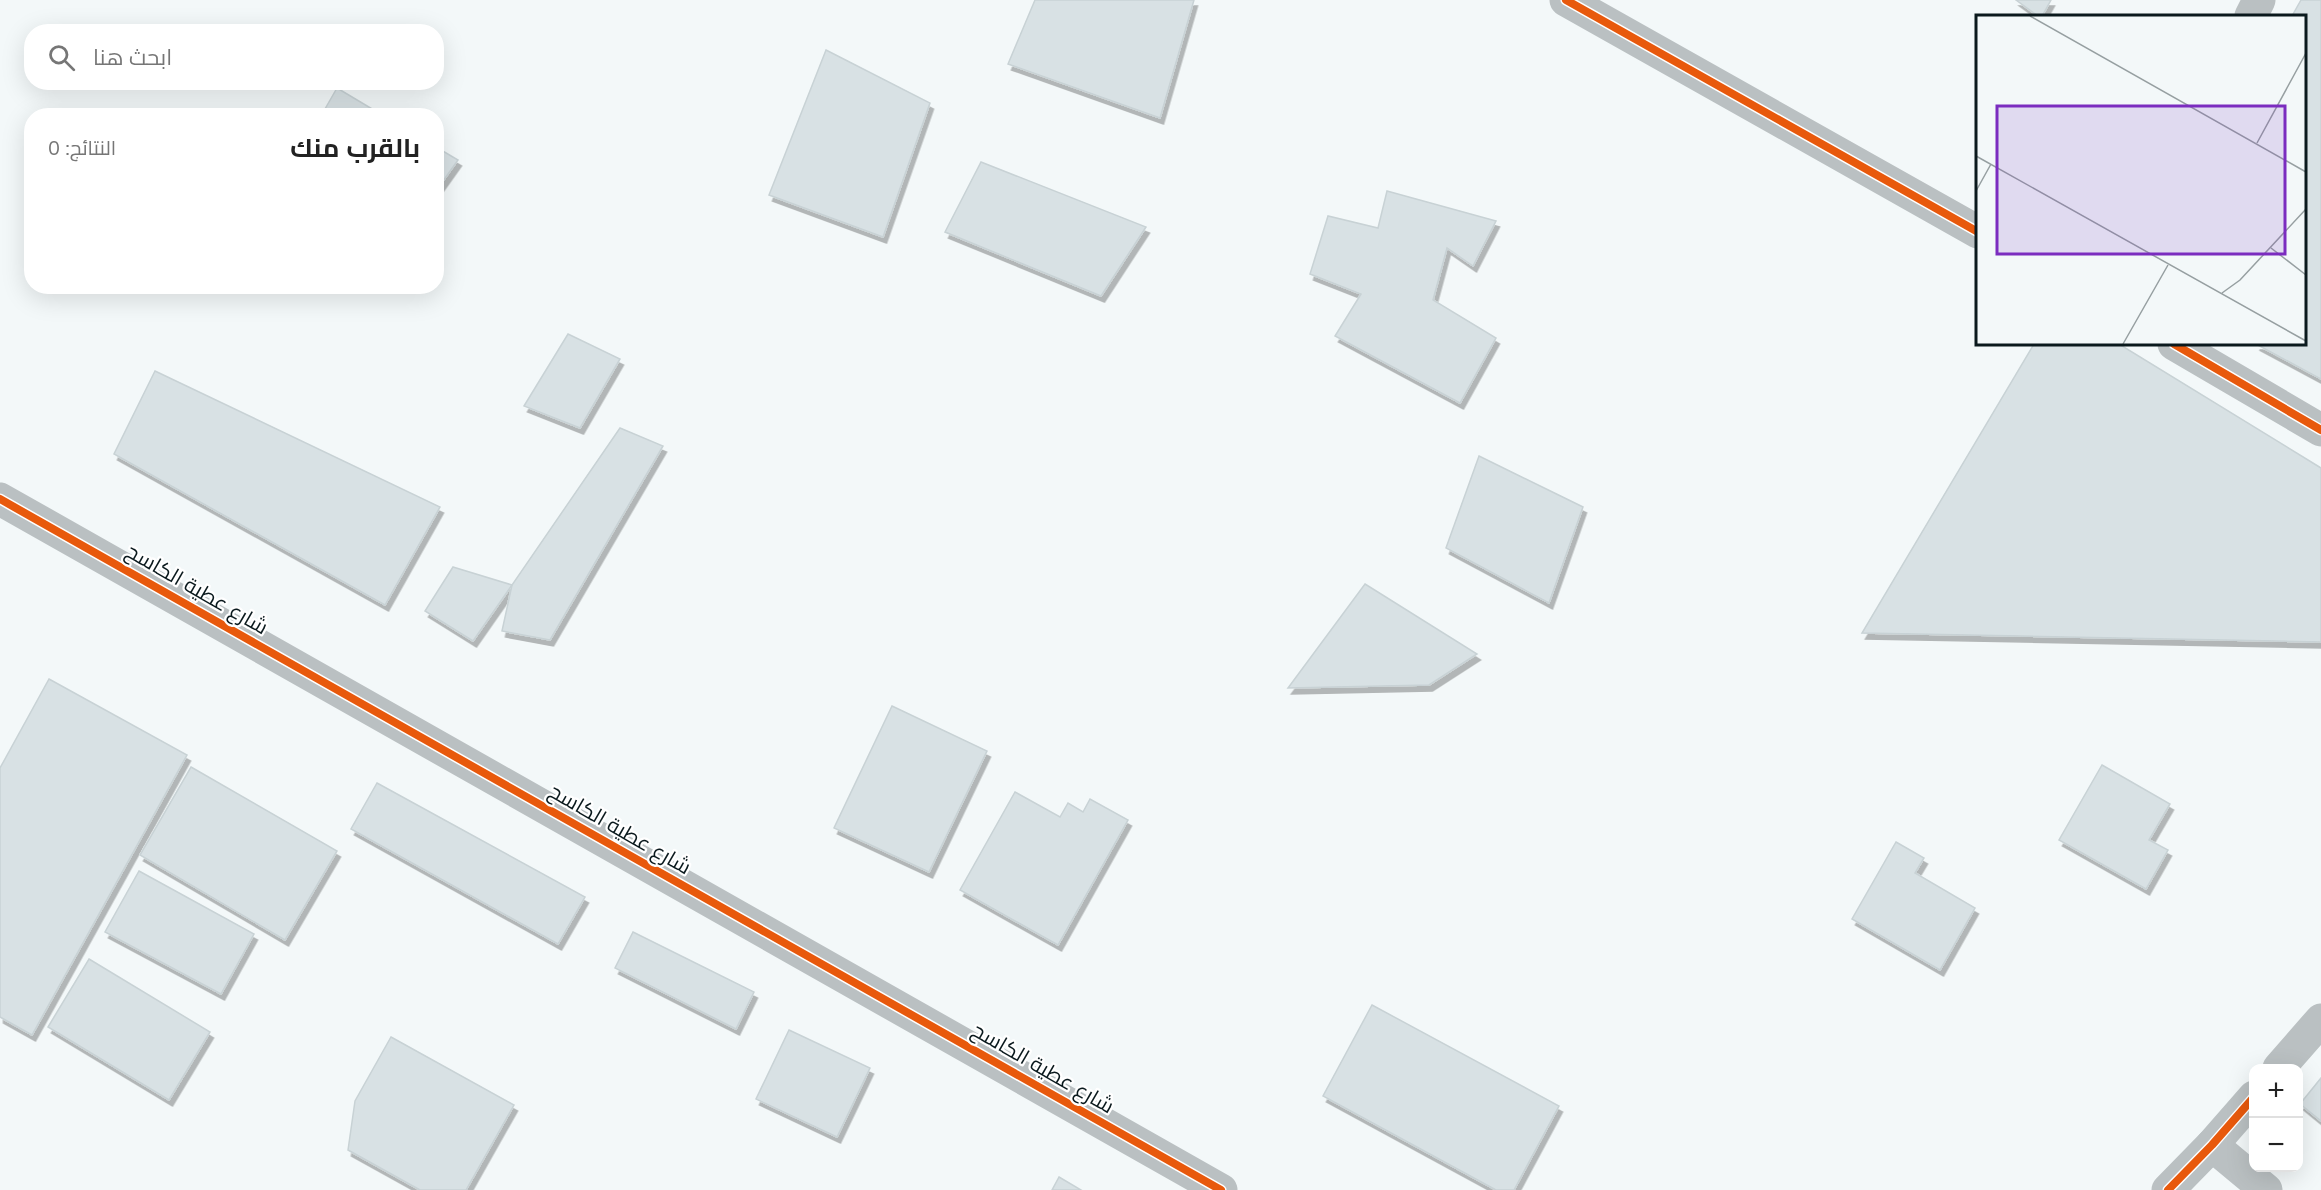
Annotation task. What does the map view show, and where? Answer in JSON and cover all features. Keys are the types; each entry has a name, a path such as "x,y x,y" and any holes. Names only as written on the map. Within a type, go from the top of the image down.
{"street":[{"path":"1566,0 1976,231"},
{"path":"2252,15 2259,0"},
{"path":"2176,345 2321,430"},
{"name":"شارع عطية الكاسح","path":"0,499 1221,1190"},
{"path":"2282,1064 2321,1020"},
{"path":"2168,1190 2212,1145 2249,1102"},
{"path":"2212,1145 2266,1190"}],"building":[{"path":"1035,0 1194,0 1160,118 1008,64"},
{"path":"2016,0 2051,0 2043,15 2037,15"},
{"path":"2301,0 2321,0 2321,379 2258,345 2306,345 2306,15 2293,15"},
{"path":"826,50 930,103 883,237 769,195"},
{"path":"336,90 340,90 371,108 326,108"},
{"path":"444,152 458,160 444,180"},
{"path":"981,162 1146,227 1101,296 945,232"},
{"path":"1387,191 1496,221 1473,266 1447,248 1433,300 1496,338 1460,403 1335,336 1361,294 1310,274 1328,216 1378,228"},
{"path":"568,334 620,359 580,428 524,406"},
{"path":"2033,345 2121,345 2321,468 2321,642 1862,633"},
{"path":"155,371 440,507 385,605 114,454"},
{"path":"620,428 663,446 550,640 502,631 512,585"},
{"path":"1479,456 1583,507 1549,603 1446,548"},
{"path":"453,567 512,585 473,641 425,611"},
{"path":"1365,584 1477,654 1429,685 1288,688"},
{"path":"49,679 187,755 32,1035 0,1017 0,768"},
{"path":"892,706 987,751 929,872 834,828"},
{"path":"2102,765 2170,804 2149,840 2168,850 2146,889 2059,840"},
{"path":"191,767 337,851 285,940 140,855"},
{"path":"377,783 585,897 558,944 351,829"},
{"path":"1015,792 1060,817 1068,803 1083,812 1090,799 1128,820 1058,945 960,890"},
{"path":"1896,842 1924,858 1915,873 1975,908 1940,970 1852,919"},
{"path":"139,871 254,934 221,994 105,932"},
{"path":"633,932 754,992 736,1029 615,968"},
{"path":"89,959 210,1032 169,1100 48,1027"},
{"path":"1372,1005 1559,1106 1514,1190 1496,1190 1323,1096"},
{"path":"789,1030 870,1068 837,1137 756,1099"},
{"path":"391,1037 514,1105 466,1190 420,1190 348,1150 355,1101"},
{"path":"2321,1078 2321,1121 2303,1106 2303,1100"},
{"path":"1059,1177 1081,1190 1052,1190"}],"cycle path":[{"path":"1566,0 1976,231"},
{"path":"2176,345 2321,430"},
{"path":"0,499 1221,1190"},
{"path":"2168,1190 2249,1103"}]}
